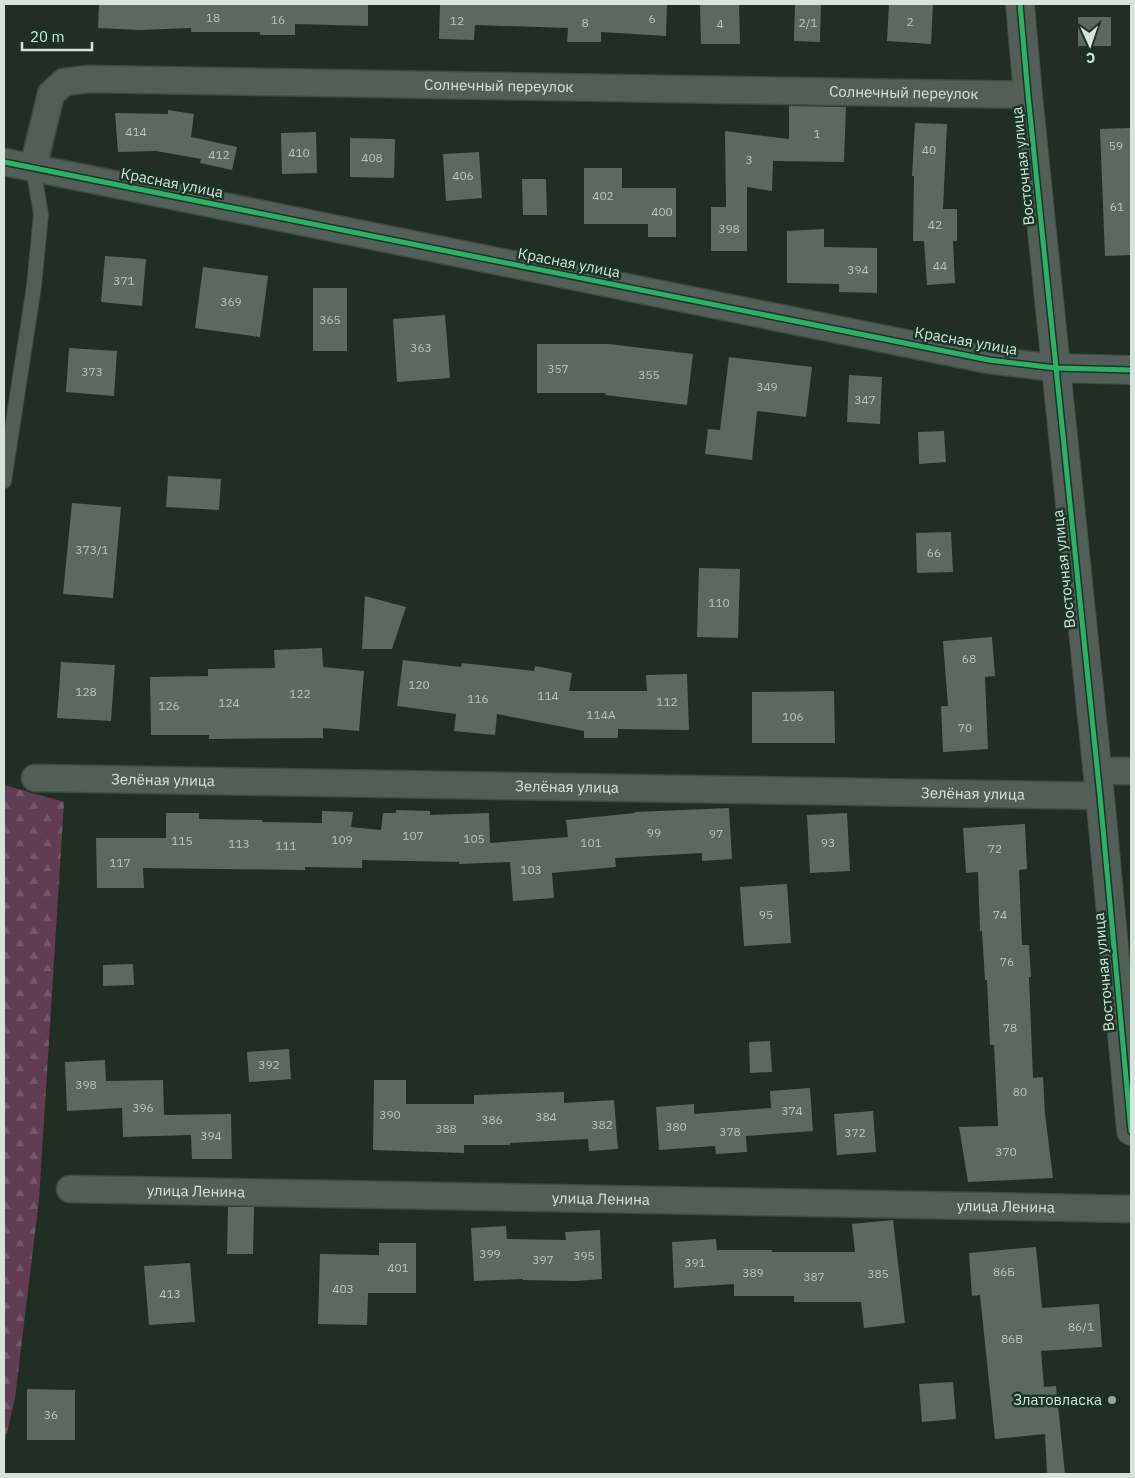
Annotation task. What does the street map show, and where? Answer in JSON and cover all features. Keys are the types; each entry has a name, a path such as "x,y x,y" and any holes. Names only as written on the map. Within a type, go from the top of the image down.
{"street":[{"name":"Восточная улица","path":"1020,4 1131,1131"},
{"name":"Солнечный переулок","path":"33,168 51,94 64,82 89,79 1028,95"},
{"name":"Красная улица","path":"4,162 989,360 1056,368 1131,370"},
{"name":"Зелёная улица","path":"35,778 1098,784 1131,771"},
{"name":"улица Ленина","path":"70,1189 1131,1209"}],"lane":[{"path":"4,482 34,286 42,214 33,168"}],"green space":[{"path":"4,785 64,802 39,1200 15,1398 4,1445"}],"building":[{"path":"99,4 368,4 368,26 295,24 295,35 260,35 260,32 191,32 191,28 140,30 98,28"},
{"path":"440,4 667,4 666,36 601,32 601,42 567,42 568,28 475,25 474,40 439,39"},
{"path":"700,4 739,4 740,44 701,44"},
{"path":"795,4 821,4 820,42 794,41"},
{"path":"889,4 933,4 931,44 887,41"},
{"path":"1078,17 1111,17 1111,46 1078,46"},
{"path":"789,106 846,107 844,162 773,161 772,191 747,187 747,251 711,251 711,207 726,207 725,131 789,139"},
{"path":"168,110 194,114 191,137 237,147 232,170 200,163 201,159 156,151 118,152 115,113 168,114"},
{"path":"915,123 947,124 943,209 957,209 957,241 953,241 955,283 927,285 924,241 913,241 914,176 912,176"},
{"path":"1131,128 1131,255 1105,256 1100,129"},
{"path":"316,132 317,173 282,174 281,133"},
{"path":"350,138 395,139 394,178 350,177"},
{"path":"479,152 482,198 446,201 443,154"},
{"path":"584,168 622,168 622,188 676,188 676,237 648,237 648,224 584,224"},
{"path":"522,179 546,179 547,215 523,215"},
{"path":"824,229 824,247 877,248 877,293 839,292 839,284 787,283 787,231"},
{"path":"105,256 146,259 142,306 101,302"},
{"path":"203,267 268,276 260,337 195,328"},
{"path":"313,288 347,288 347,351 313,351"},
{"path":"445,315 450,378 397,382 393,319"},
{"path":"537,344 608,344 693,354 687,405 605,395 606,393 537,393"},
{"path":"69,348 117,351 114,396 66,392"},
{"path":"729,357 812,367 806,417 757,411 752,460 705,454 708,429 720,430"},
{"path":"849,375 882,377 880,424 847,422"},
{"path":"944,431 946,462 919,464 918,432"},
{"path":"168,476 221,479 219,510 166,507"},
{"path":"72,503 121,507 113,598 63,594"},
{"path":"951,532 953,572 917,573 916,533"},
{"path":"699,568 740,569 738,638 697,637"},
{"path":"365,596 406,607 392,649 362,649"},
{"path":"992,637 995,676 985,677 988,749 943,752 941,706 948,706 943,641"},
{"path":"322,648 323,667 364,671 359,731 323,728 323,738 209,739 209,735 151,735 150,677 208,676 208,669 275,668 274,650"},
{"path":"403,660 461,667 462,663 534,671 535,666 572,673 569,691 647,691 646,675 687,674 689,730 618,729 618,738 584,738 584,731 497,714 495,735 454,731 456,714 397,706"},
{"path":"61,662 115,665 111,721 57,718"},
{"path":"834,691 835,743 752,743 752,692"},
{"path":"729,808 732,859 702,861 702,853 615,858 616,867 552,873 554,898 513,901 510,862 459,864 459,862 362,860 362,868 305,867 305,870 143,868 144,888 97,888 96,838 166,838 166,813 199,813 199,819 322,823 322,811 353,812 351,827 381,830 383,813 396,813 396,810 430,811 430,815 489,813 490,843 568,837 566,820 635,812"},
{"path":"847,813 850,871 810,873 807,815"},
{"path":"1025,824 1027,869 1019,870 1022,945 1029,945 1033,1078 1043,1077 1045,1114 1053,1178 968,1182 959,1127 998,1126 994,1045 990,1045 987,980 985,980 982,931 980,931 978,872 966,873 963,828"},
{"path":"787,884 791,943 744,946 740,887"},
{"path":"133,964 134,985 103,986 103,965"},
{"path":"770,1041 772,1072 750,1073 749,1042"},
{"path":"289,1049 291,1079 249,1082 247,1052"},
{"path":"105,1060 106,1081 163,1080 164,1115 231,1114 232,1159 192,1159 191,1135 123,1137 122,1108 67,1111 65,1062"},
{"path":"374,1080 406,1080 406,1104 474,1104 474,1095 564,1092 564,1103 614,1100 618,1149 589,1151 588,1139 510,1143 510,1145 464,1145 464,1153 373,1150"},
{"path":"810,1088 813,1131 746,1136 747,1152 716,1154 715,1146 659,1150 656,1107 694,1104 694,1114 771,1108 770,1091"},
{"path":"873,1111 876,1152 837,1155 834,1114"},
{"path":"228,1207 254,1207 253,1254 227,1254"},
{"path":"893,1220 905,1323 864,1328 861,1302 794,1302 794,1296 734,1296 734,1284 674,1288 672,1242 716,1239 717,1250 855,1252 852,1224"},
{"path":"506,1226 507,1239 566,1240 565,1232 600,1230 602,1279 575,1281 523,1279 474,1281 471,1228"},
{"path":"379,1243 416,1243 416,1293 368,1293 367,1325 318,1324 320,1254 379,1255"},
{"path":"1036,1247 1042,1308 1099,1304 1102,1347 1041,1351 1044,1387 1056,1386 1065,1474 1047,1474 1045,1434 995,1439 980,1295 972,1296 969,1253"},
{"path":"190,1263 195,1322 149,1325 144,1266"},
{"path":"953,1382 956,1419 922,1422 919,1384"},
{"path":"27,1389 75,1390 75,1440 27,1440"}],"cycle path":[{"path":"1020,4 1100,796 1131,1131"},
{"path":"4,162 989,360 1056,368 1131,370"}],"place":[{"name":"Златовласка","path":"1112,1400"}]}
